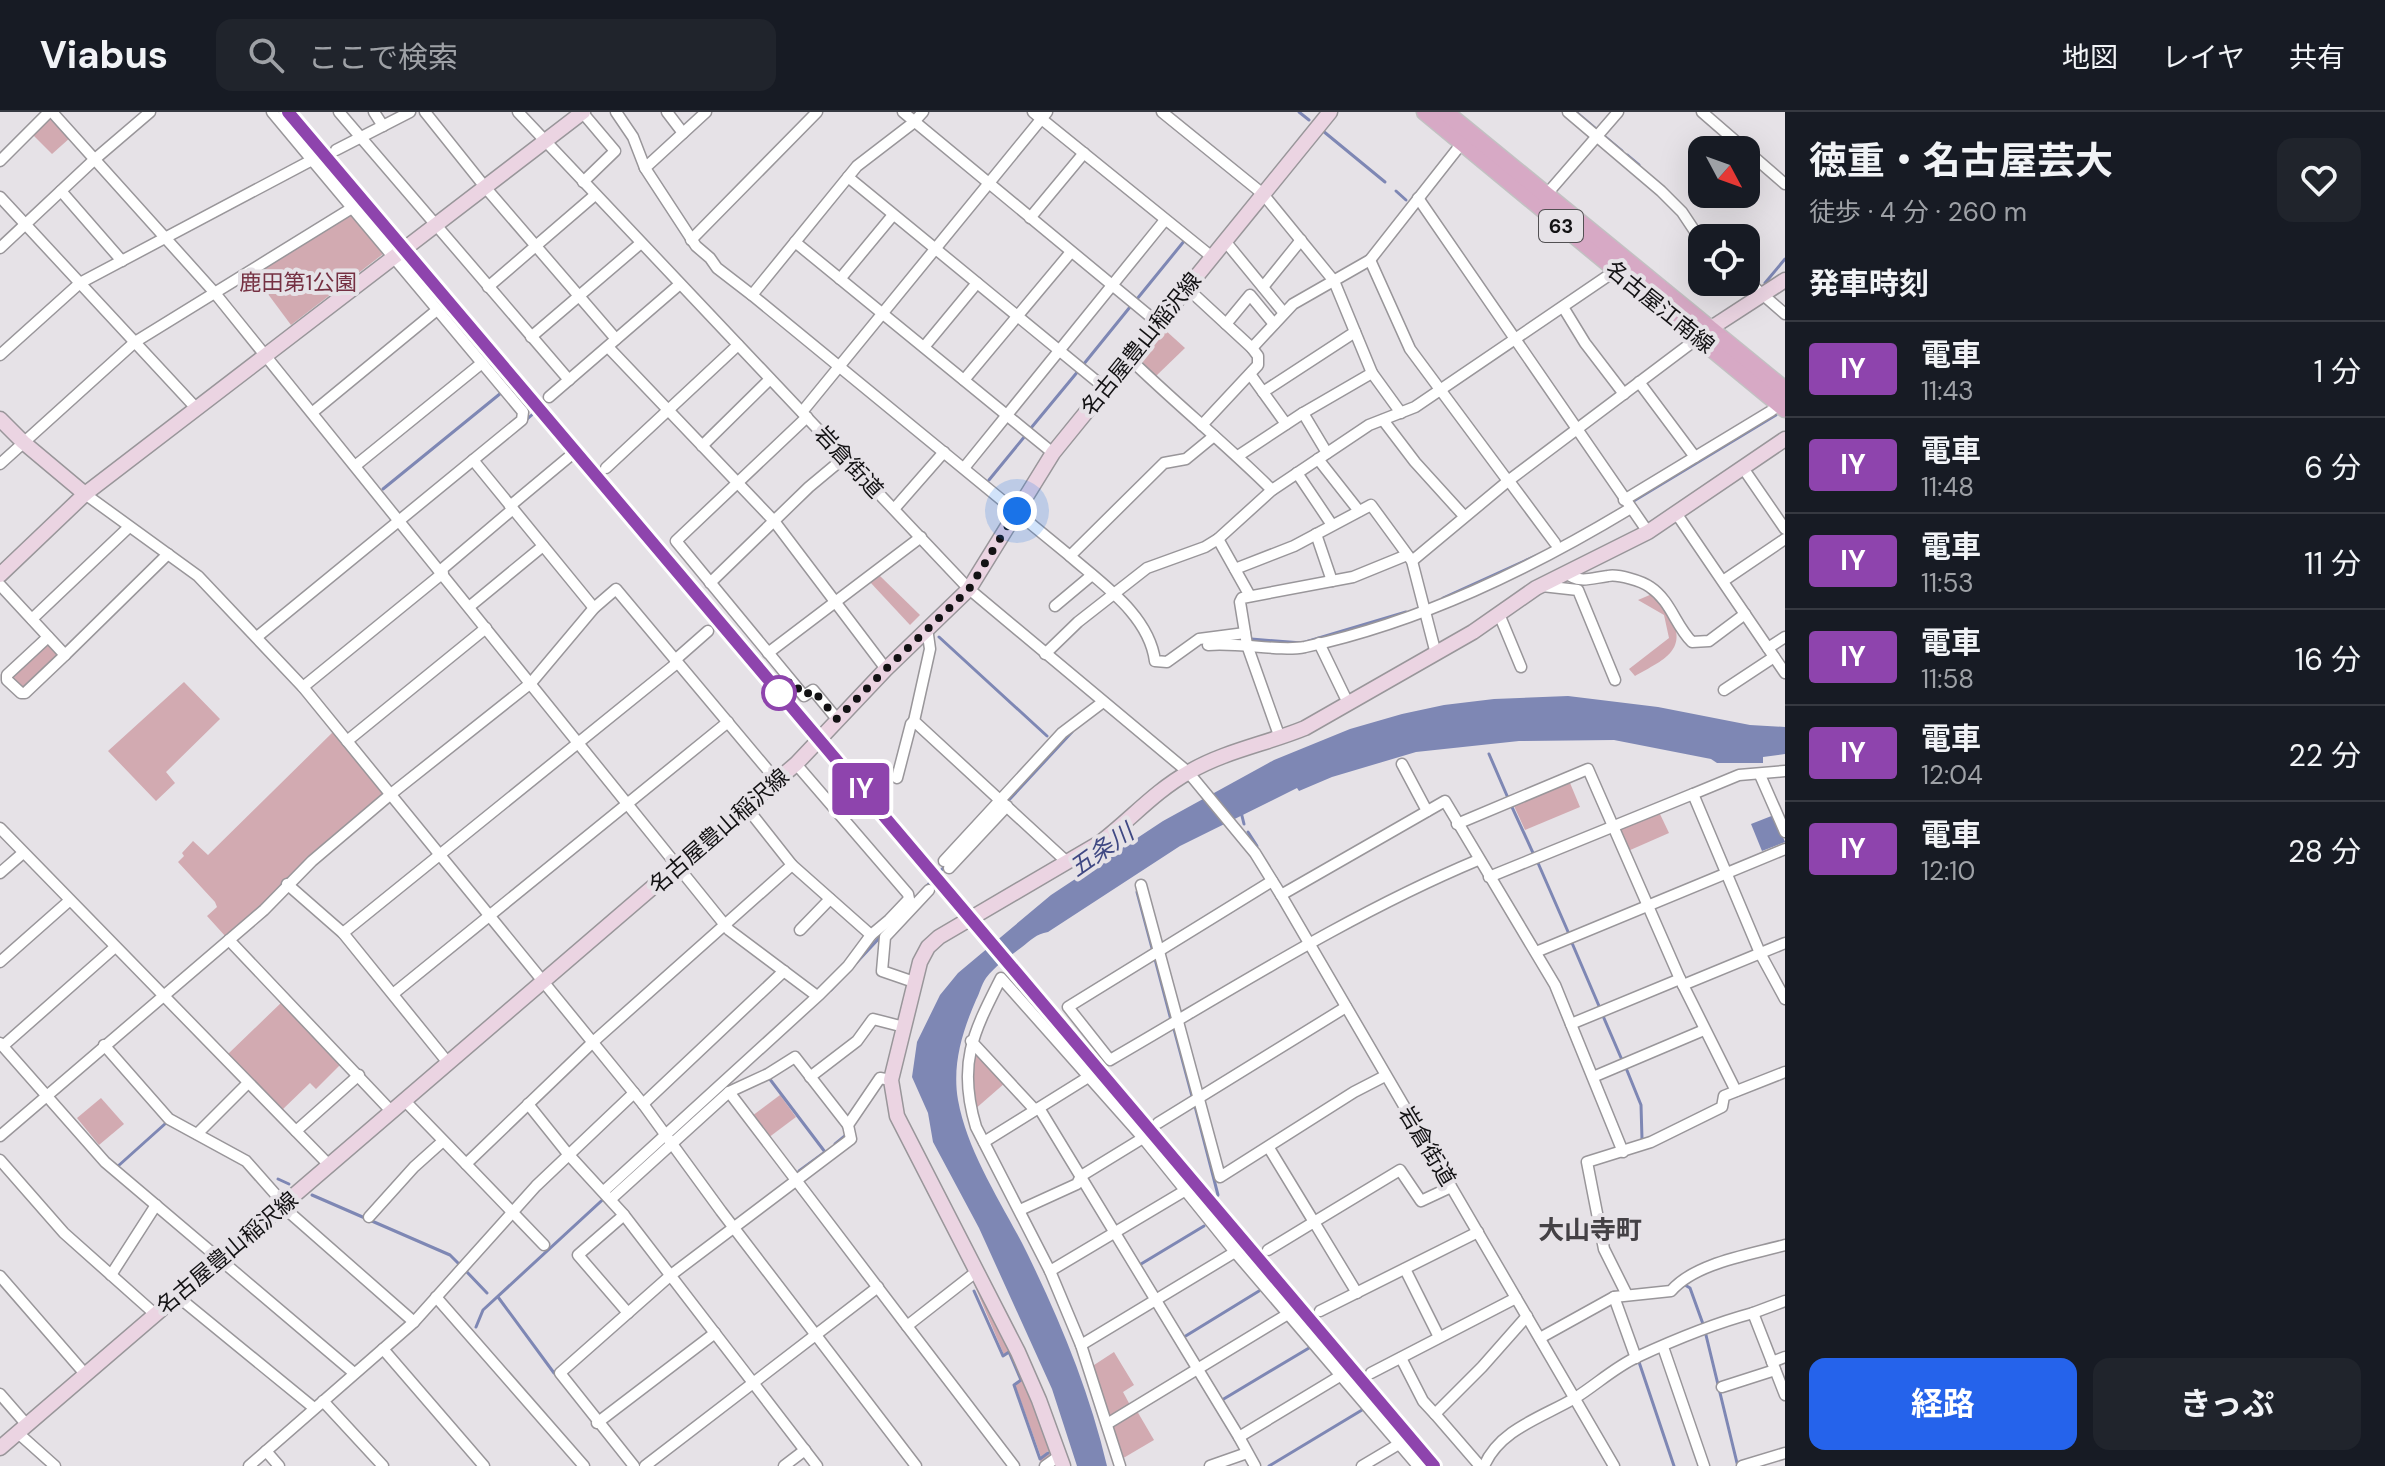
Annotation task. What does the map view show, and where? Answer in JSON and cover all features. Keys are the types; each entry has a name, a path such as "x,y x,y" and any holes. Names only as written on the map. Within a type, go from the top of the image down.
{"main road":[{"path":"0,575 85,494 582,112"},
{"name":"名古屋豊山稲沢線","path":"0,1448 796,764 886,669 969,589 1053,453 1330,112"},
{"name":"名古屋江南線","path":"1425,112 1615,271 1703,333"},
{"name":"名古屋江南線","path":"1445,112 1546,195 1783,401"},
{"path":"1703,333 1785,280"},
{"path":"0,419 85,494"},
{"path":"1061,1461 1028,1376 901,1126 891,1080 914,982 928,947 939,937 1101,842 1148,799 1188,772 1228,753 1305,728 1436,654 1540,586 1648,532 1785,439"}],"street":[{"path":"0,161 50,112 214,292 725,925 817,996"},
{"path":"0,248 150,112"},
{"path":"257,637 522,420 523,412 272,112"},
{"path":"339,112 569,380"},
{"path":"374,112 383,126"},
{"path":"336,150 410,112"},
{"path":"425,112 485,187 580,296 612,343 667,410 774,521 886,669"},
{"name":"岩倉街道","path":"518,112 969,589 1188,772 1255,853 1614,1466"},
{"path":"582,112 615,151 583,182"},
{"path":"616,112 633,137 645,168 691,240 717,268 1017,511 1114,594 1143,630 1153,647 1155,661 1167,662 1199,639 1246,639 1302,648 1424,608 1569,545 1695,457 1783,401"},
{"path":"667,112 683,133"},
{"path":"645,168 706,112"},
{"path":"691,240 817,112"},
{"path":"903,112 1158,323"},
{"path":"752,295 857,166 923,112"},
{"path":"1162,112 1263,194 1334,281 1372,373 1401,413"},
{"path":"1568,112 1682,212 1690,224"},
{"path":"1546,195 1618,112"},
{"path":"1702,112 1785,184"},
{"path":"837,719 813,690 804,696 676,541 804,414 1041,114 1212,257"},
{"path":"1252,348 1293,304 1370,260 1462,143"},
{"path":"1030,218 1084,153"},
{"path":"0,355 80,283 312,160"},
{"path":"848,177 1105,388"},
{"path":"61,191 122,261"},
{"path":"488,287 595,195"},
{"path":"0,197 196,408"},
{"path":"1418,198 1648,532"},
{"path":"0,464 135,342 352,208"},
{"path":"840,279 893,215"},
{"path":"964,468 1165,220"},
{"path":"1263,287 1301,240"},
{"path":"1225,241 1284,313"},
{"path":"795,242 1053,453"},
{"path":"531,337 641,243"},
{"path":"964,380 1071,252"},
{"path":"1370,260 1410,349 1555,543"},
{"path":"1045,654 1147,568 1205,547 1218,539 1272,490 1297,473 1369,425 1415,407 1615,271"},
{"path":"924,347 977,283"},
{"path":"549,397 680,284"},
{"path":"1187,288 1252,348 1258,361 1250,374 1202,425"},
{"path":"1760,292 1785,314"},
{"path":"1226,324 1250,295 1274,324"},
{"path":"1563,307 1585,343 1624,394"},
{"path":"313,412 437,310"},
{"path":"1263,392 1355,332"},
{"path":"1280,738 1246,639 1240,602 1250,596 1353,577 1410,558 1703,333"},
{"path":"606,468 738,345"},
{"path":"1129,358 1272,490"},
{"path":"355,466 482,363"},
{"path":"1238,456 1372,373"},
{"path":"1250,374 1286,424"},
{"path":"702,446 770,379"},
{"path":"1639,382 1695,457"},
{"path":"1303,413 1323,456 1359,511"},
{"path":"1383,420 1415,462 1464,516"},
{"path":"1070,556 1164,463 1186,459 1214,436"},
{"path":"894,509 944,452"},
{"path":"303,687 442,571 570,456"},
{"path":"710,583 845,457"},
{"path":"473,460 594,608"},
{"path":"1743,468 1785,529"},
{"path":"1297,473 1332,525"},
{"path":"85,494 198,576 303,687 643,1104 733,1228 916,1466"},
{"path":"1235,569 1294,546 1371,505 1410,558 1436,654"},
{"path":"1676,513 1785,673"},
{"path":"32,619 129,527"},
{"path":"1316,534 1332,581"},
{"path":"768,653 921,537"},
{"path":"1218,539 1250,596"},
{"path":"1723,581 1785,539"},
{"path":"469,607 543,546"},
{"path":"48,637 7,675 7,680 21,693 25,693 168,554"},
{"path":"1566,573 1582,581 1611,575 1649,585 1668,603 1678,626 1692,642 1709,641 1745,614"},
{"path":"1055,606 1092,575"},
{"path":"0,585 65,655"},
{"path":"1540,586 1578,590 1615,680"},
{"path":"0,1136 161,995 264,910 287,884 391,794 531,683 594,608 616,589 777,781"},
{"path":"1499,614 1521,667"},
{"path":"347,741 486,628"},
{"path":"897,778 930,649 927,628"},
{"path":"343,933 676,662 708,631"},
{"path":"1724,690 1771,653 1785,637"},
{"path":"1208,645 1246,639"},
{"path":"1319,643 1348,703"},
{"path":"946,865 1004,803 1062,733 1103,702"},
{"path":"914,721 1067,862"},
{"path":"393,994 728,722"},
{"path":"608,1195 848,966 871,935 909,899 908,894 796,764"},
{"path":"1402,764 1427,811"},
{"path":"1457,824 1588,769 1647,906 1736,1091"},
{"path":"1489,877 1739,775 1785,771"},
{"path":"1760,775 1785,832"},
{"path":"1693,794 1760,953 1785,999"},
{"path":"1281,895 1445,801 1555,985 1623,1152"},
{"path":"747,808 792,865 871,935"},
{"path":"0,828 330,1166"},
{"path":"1536,952 1784,850"},
{"path":"0,873 23,853"},
{"path":"1272,881 1068,1007 1110,1060 1310,943 1436,878 1478,860"},
{"path":"466,1164 593,1042 792,865"},
{"path":"287,884 343,933 449,1064"},
{"path":"1141,885 1220,1177 1354,1092 1385,1076"},
{"path":"914,982 882,971 885,937 929,890"},
{"path":"800,930 830,899"},
{"path":"0,962 69,901"},
{"path":"229,940 392,1112"},
{"path":"1571,1024 1785,943"},
{"path":"114,948 2,1044 105,1162 354,1373"},
{"path":"643,1104 784,971"},
{"path":"1120,1466 1081,1345 1050,1271 976,1127 968,1098 971,1041 1001,978 1143,1138 1235,1252 1418,1466"},
{"path":"1158,1123 1346,1007"},
{"path":"810,1077 857,1041 873,1019 904,1027"},
{"path":"1593,1077 1704,1030"},
{"path":"971,1041 1037,1109 1081,1176 1255,1466"},
{"path":"104,1045 169,1119 246,1161 283,1205 414,1322"},
{"path":"634,1466 560,1373 671,1275 851,1139 848,1125 795,1057 729,1092 669,1140"},
{"path":"1627,1295 1604,1249 1587,1162 1651,1142 1722,1107 1724,1096 1785,1072"},
{"path":"296,1131 359,1075"},
{"path":"984,1142 1090,1076"},
{"path":"848,1125 880,1078 891,1080"},
{"path":"197,1134 248,1083"},
{"path":"729,1092 1014,1466"},
{"path":"249,1466 414,1322 568,1154 634,1093"},
{"path":"405,1101 544,1245"},
{"path":"528,1104 568,1154 624,1215 817,1466"},
{"path":"1020,1210 1077,1184 1081,1176 1143,1138"},
{"path":"369,1217 414,1167 443,1141"},
{"path":"1269,1148 1357,1293"},
{"path":"0,1160 64,1233 155,1314"},
{"path":"1268,1250 1400,1170 1421,1201 1451,1187"},
{"path":"1050,1271 1186,1190"},
{"path":"111,1275 156,1205"},
{"path":"624,1215 578,1255 628,1313"},
{"path":"1320,1311 1478,1232"},
{"path":"1540,1338 1614,1297 1671,1291 1694,1272 1785,1245"},
{"path":"1081,1345 1235,1252"},
{"path":"1405,1269 1439,1337"},
{"path":"907,1326 976,1272"},
{"path":"0,1276 86,1375"},
{"path":"645,1466 878,1287"},
{"path":"177,1296 318,1405 383,1466"},
{"path":"436,1297 584,1466"},
{"path":"1614,1297 1636,1358"},
{"path":"1371,1373 1516,1298"},
{"path":"1401,1358 1423,1401 1482,1466 1505,1436 1575,1398 1636,1358 1703,1327 1785,1301"},
{"path":"1753,1313 1785,1395"},
{"path":"1107,1424 1288,1314"},
{"path":"1435,1414 1527,1316"},
{"path":"597,1423 715,1333"},
{"path":"1663,1347 1704,1466"},
{"path":"383,1349 484,1466"},
{"path":"1722,1387 1774,1366 1785,1357"},
{"path":"1239,1437 1340,1376"},
{"path":"0,1394 23,1429 55,1466"},
{"path":"1362,1466 1399,1444"},
{"path":"784,1466 805,1450"},
{"path":"266,1451 279,1466"},
{"path":"1210,1466 1247,1453"},
{"path":"1742,1466 1785,1453"},
{"path":"1045,1466 1061,1461"}],"green space":[{"path":"48,118 52,118 71,137 52,154 32,134"},
{"name":"鹿田第1公園","path":"350,214 383,254 291,325 253,274"},
{"path":"1164,329 1185,348 1156,376 1140,360"},
{"path":"879,575 920,615 910,625 870,582"},
{"path":"1652,594 1672,620 1676,640 1668,655 1635,676 1629,669 1669,638 1664,615 1638,600"},
{"path":"45,644 50,644 57,656 23,689 11,679 11,675"},
{"path":"184,682 220,719 166,772 175,783 156,801 108,751"},
{"path":"334,731 384,794 226,937 207,916 217,907 215,902 178,862 184,856 182,853 193,841 208,855"},
{"path":"1570,783 1580,807 1525,830 1514,806"},
{"path":"1659,812 1669,833 1628,851 1620,832 1622,827"},
{"path":"283,1001 343,1062 316,1089 310,1083 282,1110 228,1054"},
{"path":"973,1048 1005,1083 974,1110 971,1097"},
{"path":"780,1095 796,1117 768,1138 752,1116"},
{"path":"101,1098 124,1124 99,1145 77,1118"},
{"path":"974,1284 978,1285 1015,1355 1053,1452 1041,1463 1040,1460 1049,1453 1041,1457 1015,1385 1022,1380 1009,1351 1004,1355"},
{"path":"1114,1352 1134,1385 1123,1392 1130,1405 1108,1418 1091,1367"},
{"path":"1137,1411 1154,1440 1120,1460 1110,1427"}],"water":[{"path":"1568,696 1658,707 1750,725 1785,727 1785,754 1763,757 1763,763 1717,763 1711,759 1614,740 1519,741 1416,752 1332,777 1299,791 1297,788 1180,846 1034,938 986,978 960,1049 956,1074 958,1100 978,1160 1052,1306 1092,1412 1107,1466 1077,1466 1052,1389 979,1228 933,1142 928,1113 912,1077 917,1042 940,995 958,973 1051,895 1163,821 1274,760 1350,729 1402,714 1494,699"},
{"path":"1774,815 1785,842 1762,851 1751,824"}],"waterway":[{"path":"279,112 392,246"},
{"path":"1299,112 1309,120"},
{"path":"1576,112 1596,129"},
{"path":"1323,131 1385,182"},
{"path":"1604,136 1622,151"},
{"path":"1627,155 1639,165"},
{"path":"1396,191 1406,200"},
{"path":"1137,299 1185,240"},
{"path":"404,259 534,413 525,421"},
{"path":"1765,283 1785,259"},
{"path":"1083,365 1130,307"},
{"path":"1031,428 1079,370"},
{"path":"383,489 501,393"},
{"path":"1632,502 1776,415"},
{"path":"989,480 1025,436"},
{"path":"1443,598 1542,553"},
{"path":"1251,639 1302,643 1406,612"},
{"path":"939,637 1047,736"},
{"path":"1008,801 1072,732"},
{"path":"1489,754 1508,798"},
{"path":"1512,807 1534,855"},
{"path":"1241,812 1244,824"},
{"path":"1248,832 1257,846"},
{"path":"1538,863 1569,934"},
{"path":"926,887 945,866"},
{"path":"1137,892 1152,948"},
{"path":"831,990 883,934"},
{"path":"1572,943 1599,1006"},
{"path":"1155,959 1171,1020"},
{"path":"1603,1016 1622,1060"},
{"path":"1174,1029 1192,1096"},
{"path":"1626,1068 1641,1105 1642,1139"},
{"path":"769,1078 825,1152 799,1171"},
{"path":"1195,1106 1218,1195 1207,1211"},
{"path":"115,1165 117,1167 166,1123"},
{"path":"835,1144 846,1135"},
{"path":"476,1327 483,1310 649,1157"},
{"path":"278,1179 289,1184"},
{"path":"312,1195 450,1255 460,1265"},
{"path":"1141,1264 1204,1226"},
{"path":"1232,1241 1310,1332"},
{"path":"465,1270 487,1293"},
{"path":"1685,1285 1690,1288 1703,1324"},
{"path":"974,1291 1003,1356 1009,1352 1021,1380 1014,1385 1040,1459 1048,1453"},
{"path":"1184,1337 1259,1291"},
{"path":"498,1297 554,1373"},
{"path":"1705,1331 1737,1463"},
{"path":"1222,1400 1309,1348"},
{"path":"1639,1362 1674,1466"},
{"path":"1269,1466 1362,1410"}],"railway":[{"path":"293,112 1440,1466"}],"train":[{"name":"IY","path":"288,112 1434,1466"}],"district":[{"name":"大山寺町","path":"1590,1230"}],"route":[{"path":"779,693 791,680 804,696 813,690 837,719 969,589 1017,511"}],"water label":[{"name":"五条川","path":"1101,850"}]}
